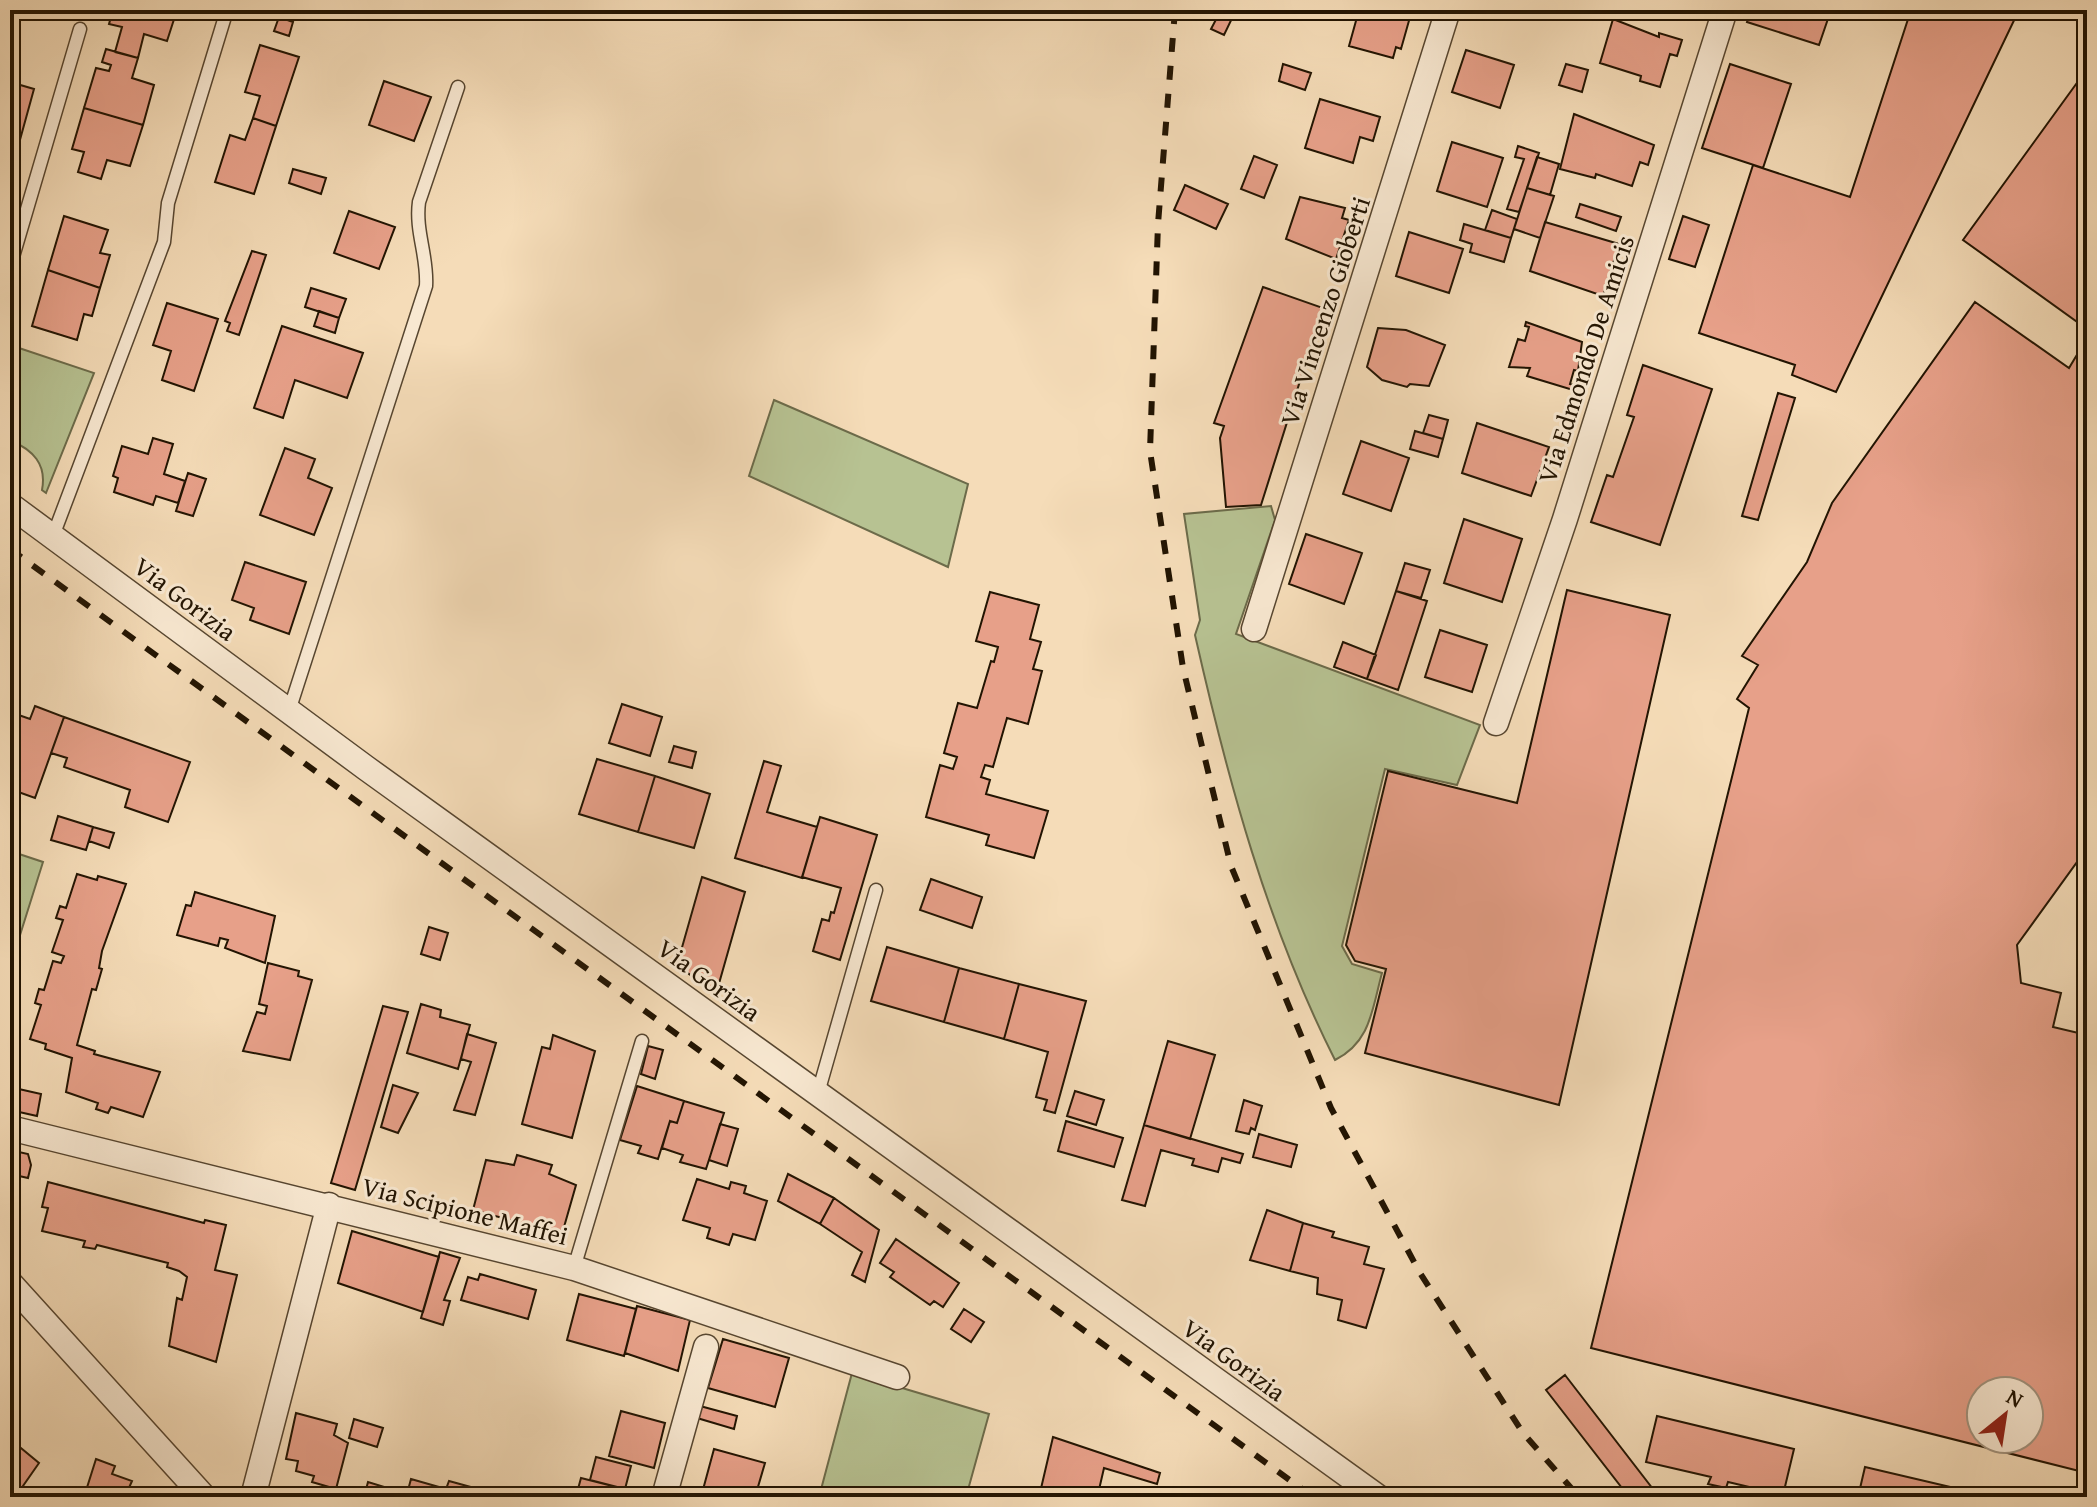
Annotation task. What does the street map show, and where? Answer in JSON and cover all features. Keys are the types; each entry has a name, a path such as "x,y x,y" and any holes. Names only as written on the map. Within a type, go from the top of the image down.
{"street":[{"name":"Via Vincenzo Gioberti","path":"1254,629 1448,10"},
{"name":"Via Edmondo De Amicis","path":"1496,723 1565,519 1725,10"},
{"name":"Via Gorizia","path":"10,505 289,711 1378,1497"},
{"name":"Via Scipione Maffei","path":"10,1128 574,1268 897,1377"},
{"path":"253,1497 329,1205"},
{"path":"10,1283 204,1497"},
{"path":"664,1497 706,1347"}],"lane":[{"path":"53,536 164,242 168,203 227,10"},
{"path":"10,267 80,29"},
{"path":"289,711 426,286 427,266 416,221 419,202 458,87"},
{"path":"818,1093 876,890"},
{"path":"574,1268 642,1041"}],"green space":[{"path":"10,345 94,373 46,493 42,490 40,465 32,453 10,440"},
{"path":"774,400 968,484 948,567 749,476"},
{"path":"1271,506 1275,520 1236,634 1480,725 1457,785 1385,769 1342,946 1352,964 1382,973 1363,1034 1347,1053 1335,1060 1289,957 1252,852 1221,744 1195,635 1200,620 1184,514"},
{"path":"10,851 43,862 10,967"},
{"path":"852,1373 989,1414 966,1497 819,1497"}],"building":[{"path":"113,10 177,10 167,41 144,34 138,58 115,52 122,27 109,24"},
{"path":"1221,10 1236,10 1224,35 1211,29"},
{"path":"1359,10 1412,10 1401,49 1396,47 1393,58 1349,46"},
{"path":"1497,10 1529,10 1526,19"},
{"path":"1751,10 1831,10 1819,45 1747,22"},
{"path":"1911,10 2019,10 1836,392 1792,375 1795,365 1699,333 1753,165 1850,197"},
{"path":"279,17 293,22 289,36 274,31"},
{"path":"1613,19 1659,37 1659,33 1682,40 1677,56 1670,54 1660,87 1640,81 1641,76 1600,63"},
{"path":"260,45 299,57 276,126 253,118 260,96 245,92"},
{"path":"106,49 138,58 132,78 154,85 143,125 84,108 96,68 109,71 111,65 102,62"},
{"path":"1466,50 1514,65 1500,108 1452,92"},
{"path":"1283,64 1311,73 1305,90 1279,81"},
{"path":"1566,64 1588,70 1582,92 1559,85"},
{"path":"1730,64 1791,84 1763,168 1702,148"},
{"path":"2087,69 2087,329 1963,240"},
{"path":"384,81 431,97 414,141 369,125"},
{"path":"10,82 34,89 18,147 10,145"},
{"path":"1320,99 1380,117 1373,141 1360,137 1353,163 1305,148"},
{"path":"84,108 143,125 130,166 107,160 101,179 78,172 84,152 72,149"},
{"path":"1574,114 1654,145 1648,165 1640,162 1632,186 1596,174 1595,178 1560,169"},
{"path":"253,118 276,126 254,194 215,182 230,135 245,140"},
{"path":"1452,142 1503,158 1487,207 1437,191"},
{"path":"1518,146 1539,153 1519,212 1507,209 1524,159 1515,157"},
{"path":"1254,156 1277,165 1264,198 1241,189"},
{"path":"1537,157 1559,164 1550,195 1527,188"},
{"path":"293,169 326,178 321,194 289,183"},
{"path":"1185,185 1228,204 1216,229 1174,210"},
{"path":"1527,188 1554,196 1540,238 1514,229"},
{"path":"1300,197 1345,208 1342,218 1349,220 1336,259 1286,239"},
{"path":"1580,204 1621,217 1616,231 1576,217"},
{"path":"1492,210 1517,219 1511,238 1485,230"},
{"path":"349,211 395,227 379,269 334,253"},
{"path":"64,216 108,230 100,253 110,255 100,288 48,270"},
{"path":"1683,216 1709,225 1695,267 1669,259"},
{"path":"1545,222 1619,244 1603,296 1530,271"},
{"path":"1464,224 1511,238 1504,262 1470,252 1472,244 1460,240"},
{"path":"1409,232 1463,249 1449,293 1396,276"},
{"path":"252,251 266,255 239,335 227,331 230,323 225,321"},
{"path":"48,270 100,288 92,316 84,314 77,340 32,326"},
{"path":"1263,287 1323,308 1261,505 1226,507 1220,438 1224,426 1214,423"},
{"path":"311,288 346,299 339,318 305,307"},
{"path":"1975,302 2069,368 2087,338 2087,863 2080,858 2017,945 2021,983 2061,993 2053,1027 2087,1035 2087,1473 2016,1455 2045,1455 2045,1375 1965,1375 1965,1442 1591,1348 1749,708 1737,699 1758,665 1742,656 1807,562 1832,503"},
{"path":"167,303 218,319 194,391 162,380 171,351 153,345"},
{"path":"319,311 339,318 335,333 314,326"},
{"path":"1526,322 1582,342 1578,371 1574,370 1570,384 1574,385 1573,390 1527,376 1530,368 1509,367 1518,339 1525,341 1529,327 1525,326"},
{"path":"282,326 363,353 347,398 295,380 283,418 254,408"},
{"path":"1378,328 1406,330 1445,345 1429,386 1410,384 1407,387 1382,380 1367,367"},
{"path":"1643,365 1712,389 1660,545 1591,522 1607,475 1613,477 1634,417 1627,415"},
{"path":"1778,393 1795,398 1758,520 1742,516"},
{"path":"1429,415 1448,420 1443,439 1423,433"},
{"path":"1477,423 1549,447 1531,496 1462,473"},
{"path":"1415,431 1443,439 1438,457 1410,449"},
{"path":"153,438 173,444 164,474 185,481 178,503 156,496 153,505 114,492 118,478 113,476 122,446 148,454"},
{"path":"1361,441 1409,458 1391,511 1343,494"},
{"path":"285,448 315,459 308,478 332,488 314,535 260,515"},
{"path":"188,473 206,479 193,516 176,511"},
{"path":"1464,519 1522,539 1502,602 1444,583"},
{"path":"1306,534 1362,553 1344,604 1289,584"},
{"path":"245,562 306,582 289,634 250,620 254,608 232,600"},
{"path":"1405,563 1430,570 1421,598 1396,591"},
{"path":"1567,590 1670,615 1559,1105 1365,1053 1386,969 1355,961 1346,945 1388,771 1517,803"},
{"path":"1396,591 1427,601 1398,690 1367,679"},
{"path":"990,592 1039,605 1030,639 1041,642 1033,669 1042,671 1028,724 1007,718 993,767 985,765 981,777 990,780 986,794 1048,811 1034,858 986,845 989,835 926,817 940,765 953,769 957,757 944,753 958,703 977,708 991,661 994,662 998,647 976,641"},
{"path":"1440,630 1487,645 1472,692 1425,677"},
{"path":"1343,642 1376,655 1367,679 1334,667"},
{"path":"622,704 662,717 650,756 609,743"},
{"path":"35,706 64,717 35,798 10,789 10,712 30,719"},
{"path":"64,717 190,762 168,822 125,807 130,790 64,767 67,758 51,753"},
{"path":"674,746 696,752 692,768 669,762"},
{"path":"597,759 655,776 638,832 579,814"},
{"path":"764,761 781,766 767,812 817,827 802,878 735,858"},
{"path":"655,776 710,794 694,848 638,832"},
{"path":"58,816 93,827 86,850 51,840"},
{"path":"820,817 877,835 840,960 813,951 822,919 829,921 831,912 834,913 841,888 802,877"},
{"path":"93,827 114,833 109,848 89,841"},
{"path":"77,874 126,884 102,951 99,968 102,969 96,990 92,989 77,1045 95,1051 94,1054 160,1072 143,1117 111,1107 108,1113 96,1109 98,1103 66,1092 72,1058 45,1049 46,1044 30,1039 41,1005 35,1003 39,989 44,990 53,961 61,963 64,956 52,952 63,920 56,918 60,906 66,908"},
{"path":"702,877 745,892 716,994 677,965"},
{"path":"931,879 982,897 972,928 920,910"},
{"path":"195,892 275,916 265,963 225,948 228,940 220,938 218,946 177,935 186,905 191,906"},
{"path":"429,927 448,933 440,960 421,954"},
{"path":"887,947 959,968 944,1022 871,1001"},
{"path":"268,963 299,971 298,976 312,980 290,1060 243,1051 257,1012 265,1014 267,1006 259,1004"},
{"path":"959,968 1019,984 1004,1039 944,1022"},
{"path":"1019,984 1086,1001 1055,1113 1044,1110 1047,1100 1036,1097 1048,1052 1004,1039"},
{"path":"421,1004 441,1010 440,1017 470,1025 458,1069 407,1053"},
{"path":"383,1006 408,1012 355,1190 331,1183"},
{"path":"467,1034 496,1043 475,1115 454,1110 471,1062 461,1059"},
{"path":"553,1035 595,1051 572,1138 522,1124 542,1047 550,1049"},
{"path":"1168,1041 1215,1055 1190,1139 1144,1125"},
{"path":"648,1046 663,1050 655,1079 641,1074"},
{"path":"393,1085 418,1093 398,1133 381,1127"},
{"path":"637,1086 684,1101 677,1123 670,1121 658,1159 638,1153 641,1146 620,1140"},
{"path":"10,1087 41,1094 37,1116 10,1110"},
{"path":"1075,1091 1104,1100 1096,1125 1067,1116"},
{"path":"1244,1100 1262,1106 1255,1130 1251,1128 1249,1134 1236,1131"},
{"path":"684,1101 724,1113 706,1169 680,1162 683,1155 662,1148 670,1121 677,1123"},
{"path":"1066,1121 1123,1138 1114,1167 1058,1151"},
{"path":"720,1124 738,1129 727,1166 709,1160"},
{"path":"1144,1125 1243,1154 1240,1163 1222,1158 1218,1172 1192,1165 1194,1159 1161,1150 1145,1206 1122,1200"},
{"path":"1259,1134 1297,1145 1291,1167 1253,1157"},
{"path":"10,1150 28,1154 31,1165 28,1178 10,1174"},
{"path":"517,1155 552,1165 549,1174 576,1185 562,1234 473,1210 486,1160 514,1165"},
{"path":"788,1174 834,1198 820,1224 778,1201"},
{"path":"697,1179 729,1189 731,1182 746,1186 744,1193 767,1201 755,1240 733,1234 729,1245 707,1238 710,1228 683,1220"},
{"path":"48,1182 204,1223 205,1220 226,1225 215,1270 237,1275 216,1362 169,1346 177,1298 182,1300 187,1277 167,1267 168,1263 97,1245 95,1249 83,1247 85,1241 42,1231 48,1208 42,1207"},
{"path":"834,1198 879,1230 865,1282 852,1275 862,1252 820,1224"},
{"path":"1267,1210 1303,1223 1290,1271 1250,1260"},
{"path":"1303,1223 1334,1232 1332,1237 1369,1247 1364,1264 1384,1269 1366,1328 1338,1320 1342,1300 1317,1294 1318,1278 1290,1271"},
{"path":"352,1231 439,1257 423,1312 338,1283"},
{"path":"896,1239 959,1283 943,1307 934,1301 930,1305 890,1277 894,1272 880,1263"},
{"path":"440,1252 460,1258 444,1300 450,1301 443,1325 421,1318"},
{"path":"480,1274 536,1290 528,1319 461,1300 468,1277 478,1280"},
{"path":"579,1294 636,1309 624,1356 567,1340"},
{"path":"637,1306 690,1320 678,1371 625,1353"},
{"path":"964,1309 984,1322 971,1342 951,1329"},
{"path":"723,1339 789,1358 775,1407 708,1388"},
{"path":"1565,1375 1656,1493 1650,1497 1629,1497 1546,1390"},
{"path":"700,1406 737,1416 734,1429 697,1418"},
{"path":"621,1411 665,1423 654,1468 609,1456"},
{"path":"296,1413 337,1424 334,1435 348,1443 336,1489 312,1482 314,1476 296,1471 298,1461 286,1459"},
{"path":"1657,1416 1794,1449 1783,1495 1728,1482 1726,1488 1708,1484 1711,1477 1646,1462"},
{"path":"354,1419 383,1428 377,1447 349,1438"},
{"path":"1053,1437 1160,1473 1157,1484 1104,1468 1098,1494 1109,1497 1039,1497"},
{"path":"10,1439 39,1463 23,1486 29,1490 24,1497 10,1497"},
{"path":"714,1449 765,1463 755,1497 701,1497"},
{"path":"596,1457 631,1466 625,1489 590,1480"},
{"path":"96,1459 115,1466 112,1474 132,1481 128,1490 142,1497 84,1497"},
{"path":"1865,1467 1993,1497 1858,1497"},
{"path":"581,1478 648,1495 597,1497 598,1494 578,1489"},
{"path":"411,1479 446,1489 449,1481 478,1489 476,1497 364,1497 368,1482 407,1494"}],"railway":[{"path":"1175,10 1158,224 1150,451 1183,668 1231,866 1331,1108 1420,1273 1523,1433 1579,1497"},
{"path":"10,549 1313,1497"}]}
